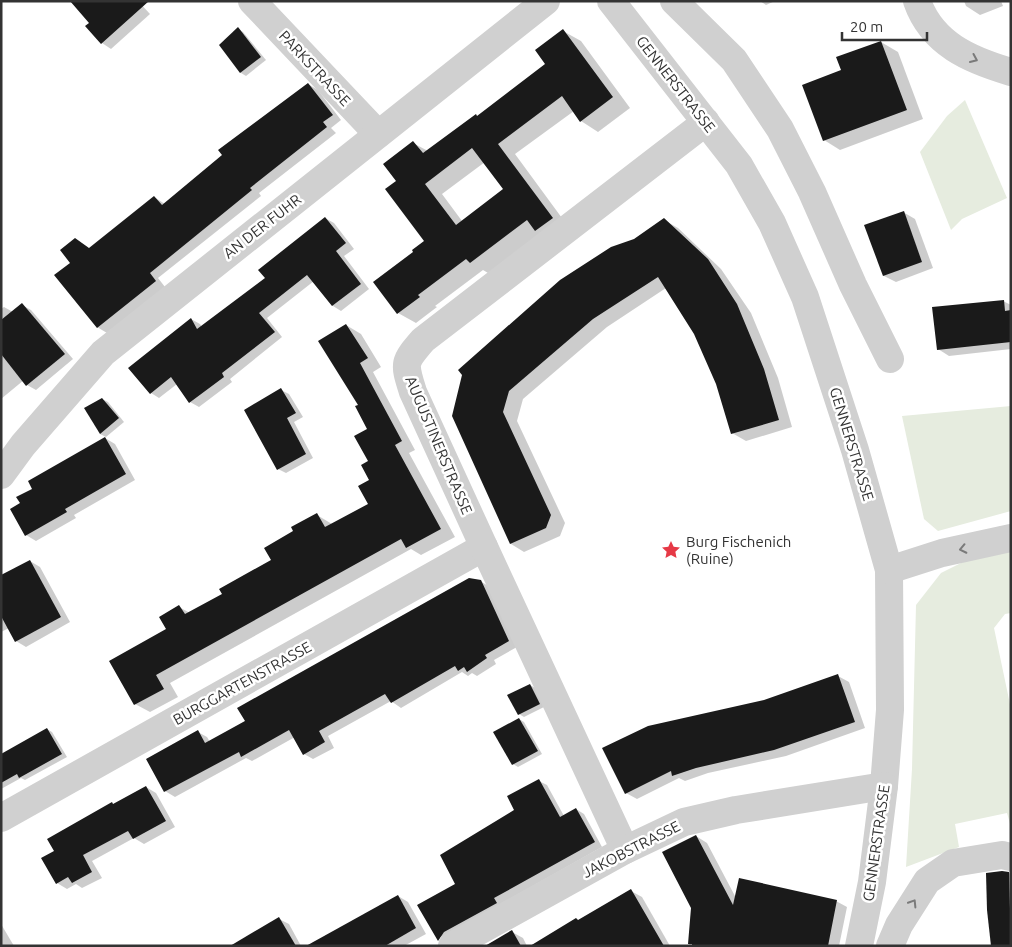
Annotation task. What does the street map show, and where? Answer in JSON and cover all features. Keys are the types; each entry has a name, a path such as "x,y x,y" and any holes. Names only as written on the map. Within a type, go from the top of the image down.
{"street":[{"name":"PARKSTRASSE","path":"252,1 378,134"},
{"name":"AN DER FUHR","path":"1,476 30,437 103,352 546,1"},
{"name":"GENNERSTRASSE","path":"611,1 739,165 772,223 805,297 855,450 889,570 890,710 884,786 872,882 859,946"},
{"path":"674,1 734,60 780,129 812,192 853,285 890,359"},
{"path":"917,1 930,27 959,52 987,65 1011,72"},
{"name":"AUGUSTINERSTRASSE","path":"625,850 484,548 413,392 406,369 408,357 422,340 706,122"},
{"path":"889,570 942,553 1011,538"},
{"name":"BURGGARTENSTRASSE","path":"1,818 484,548"},
{"name":"JAKOBSTRASSE","path":"452,946 625,850 684,822 736,810 884,786"},
{"path":"890,946 899,925 926,881 954,863 1002,855 1011,857"}],"shaded area":[{"path":"965,100 1007,198 962,219 951,230 920,152 947,116"},
{"path":"1011,406 1011,511 938,531 924,519 902,416"},
{"path":"1011,550 1011,613 1005,614 994,628 1011,709 1011,827 1007,813 955,824 959,847 906,867 912,769 916,605 941,573 973,557"}],"building":[{"path":"70,1 149,1 101,44 85,26 89,23"},
{"path":"238,27 261,57 240,73 219,45"},
{"path":"563,29 613,97 580,122 562,96 498,144 553,218 535,231 527,220 470,263 466,259 418,295 420,297 397,314 373,282 413,252 412,250 424,241 385,189 396,181 383,164 413,141 423,153 476,114 477,116 545,64 535,50","holes":["472,148 503,189 456,225 425,184"]},
{"path":"881,41 907,110 823,141 802,85 841,70 836,57"},
{"path":"308,83 333,115 323,122 327,127 250,188 252,190 150,273 156,281 97,328 54,275 70,263 60,250 75,238 89,248 154,196 162,205 222,155 218,150"},
{"path":"904,211 922,262 883,276 864,225"},
{"path":"325,217 346,243 336,251 361,284 332,306 307,275 259,313 275,332 222,373 224,377 189,403 171,377 150,394 128,368 191,318 197,329 265,278 258,270"},
{"path":"664,218 708,259 737,304 764,369 779,420 731,434 716,384 694,334 658,277 593,319 509,391 503,412 551,515 546,528 510,544 452,416 462,375 458,370 560,280 611,247 634,239"},
{"path":"1004,300 1005,311 1011,310 1011,342 937,350 932,307"},
{"path":"22,303 65,354 26,386 1,354 1,320"},
{"path":"346,324 368,358 360,363 402,441 395,445 441,529 406,548 401,539 156,675 164,689 134,705 109,661 166,629 159,617 179,605 185,614 222,594 219,589 271,560 264,548 293,531 291,527 317,513 325,527 368,504 358,486 369,480 361,465 368,461 354,436 367,429 355,406 358,405 318,341"},
{"path":"281,388 296,413 287,418 306,454 277,470 244,410"},
{"path":"102,398 119,418 100,434 84,408"},
{"path":"105,437 126,474 65,509 67,512 25,536 10,509 20,503 16,497 32,489 28,481"},
{"path":"30,560 61,617 15,642 1,616 1,575"},
{"path":"469,578 481,580 509,641 485,655 487,658 467,672 464,667 458,671 455,666 391,703 385,694 319,731 325,742 303,755 289,730 241,757 239,752 164,792 146,759 198,730 205,743 245,721 237,708"},
{"path":"838,674 855,722 774,750 696,768 672,776 671,771 625,794 602,748 648,726 764,700"},
{"path":"530,684 540,704 518,715 507,695"},
{"path":"519,718 538,751 512,765 493,732"},
{"path":"47,728 62,754 19,778 17,774 1,783 1,754"},
{"path":"539,779 560,817 576,808 595,842 494,898 497,903 444,932 438,941 417,905 455,884 440,855 514,810 507,796"},
{"path":"146,786 166,821 133,839 128,831 83,855 92,872 72,883 68,877 56,884 41,858 54,851 47,839 112,802 113,804"},
{"path":"696,835 733,905 739,878 837,900 828,946 692,946 692,944 688,944 691,908 662,852"},
{"path":"1009,872 1011,946 991,946 987,910 986,873"},
{"path":"631,889 664,946 530,946 576,918 578,920"},
{"path":"398,895 416,928 385,946 306,946"},
{"path":"279,917 296,946 230,946"},
{"path":"512,930 521,946 485,946"}],"place":[{"name":"Burg Fischenich (Ruine)","path":"671,550"}]}
